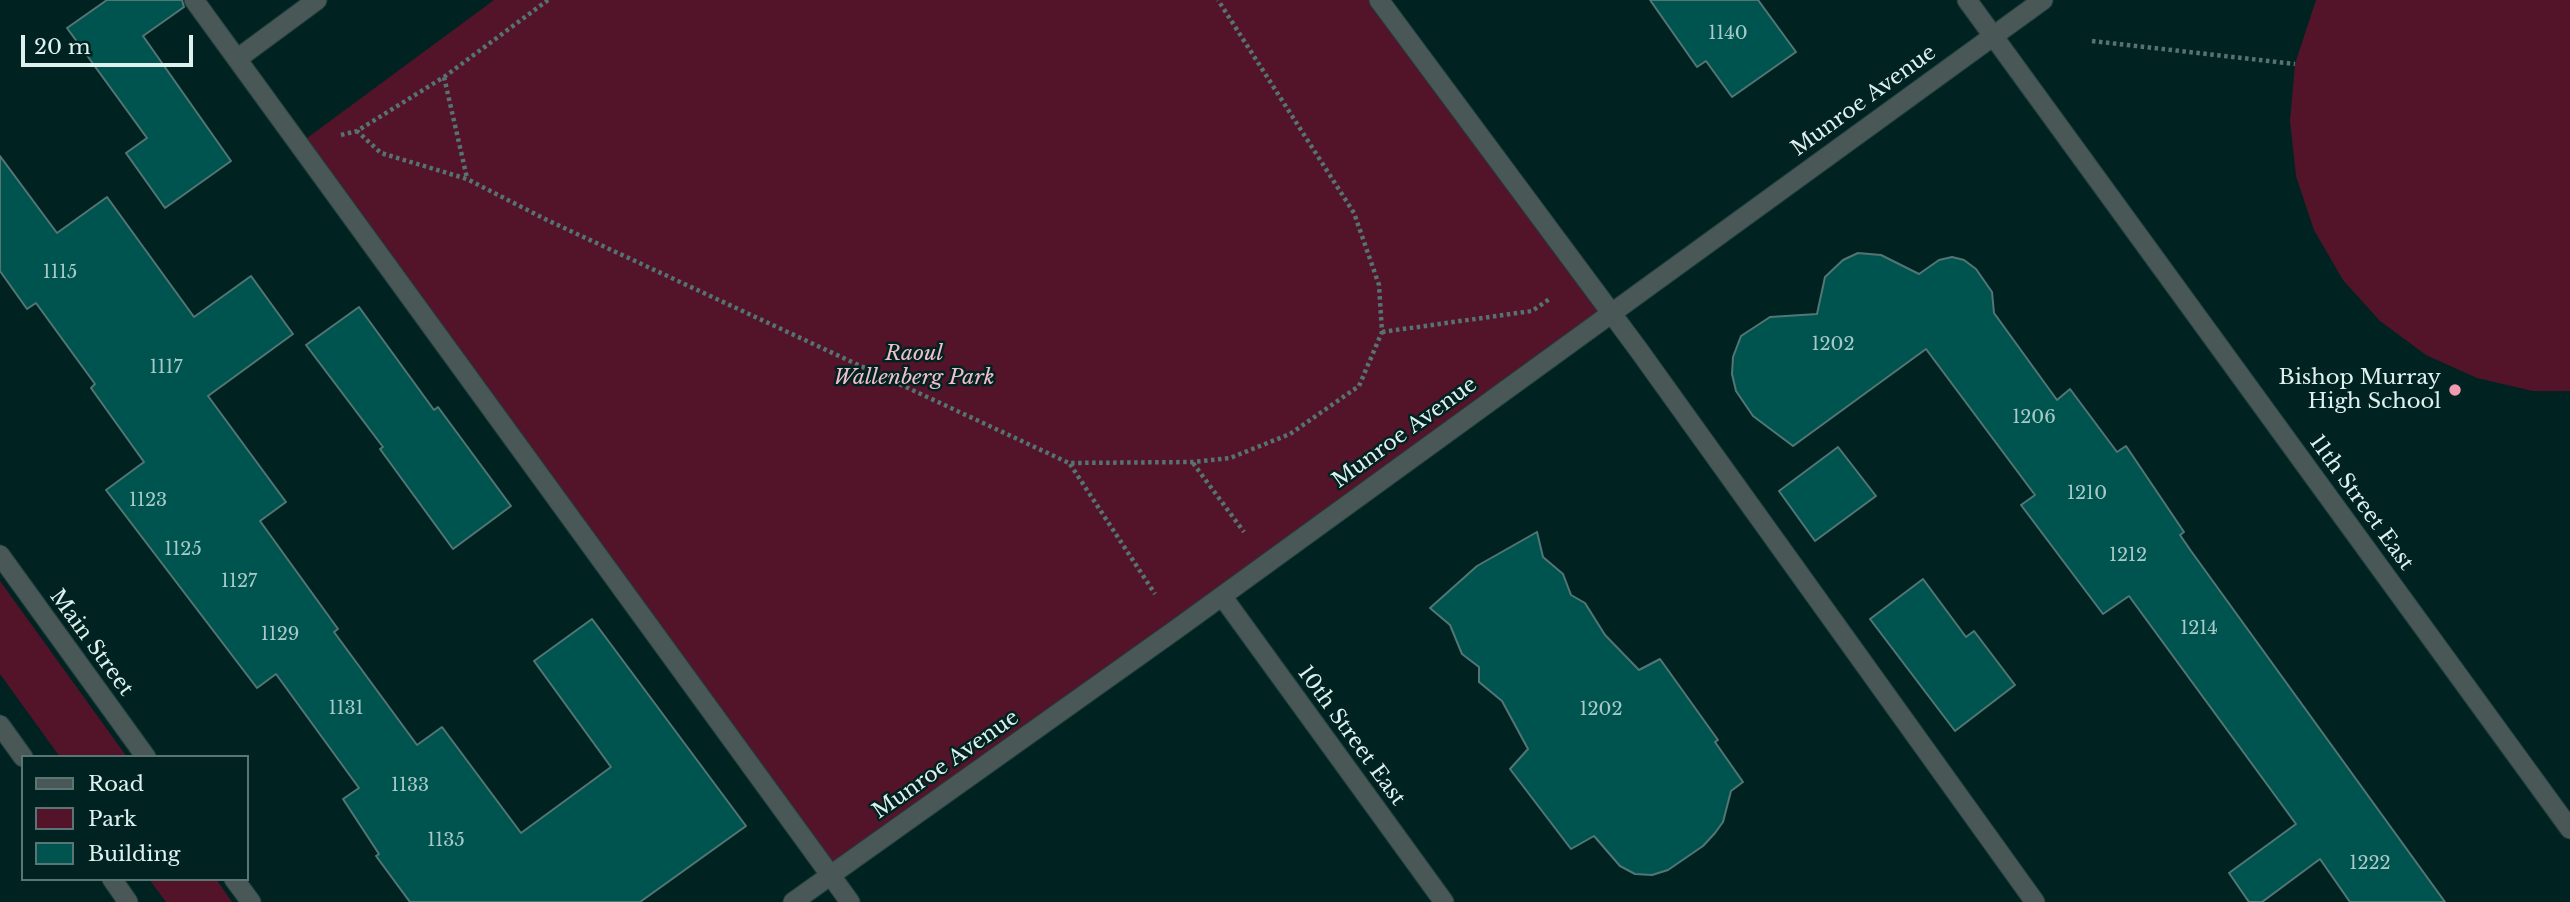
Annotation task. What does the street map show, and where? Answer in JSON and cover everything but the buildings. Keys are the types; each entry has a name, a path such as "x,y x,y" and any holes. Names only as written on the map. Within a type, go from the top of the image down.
{"street":[{"path":"194,0 850,902"},
{"path":"237,59 317,0"},
{"path":"1380,0 2035,902"},
{"name":"11th Street East","path":"1967,0 2570,829"},
{"name":"Munroe Avenue","path":"793,902 1178,628 2043,0"},
{"name":"Main Street","path":"0,555 145,755"},
{"name":"10th Street East","path":"1222,596 1444,902"},
{"path":"0,725 22,755"},
{"path":"113,881 128,902"},
{"path":"235,881 251,902"}],"path":[{"path":"548,0 444,77 357,131 381,153 467,179 547,220 1069,463 1193,462 1230,458 1290,434 1359,386 1382,332 1379,285 1354,213 1218,0"},
{"path":"2092,41 2295,64"},
{"path":"444,77 467,179"},
{"path":"1382,332 1532,312 1583,276"},
{"path":"1193,462 1266,562"},
{"path":"1069,463 1178,628"}],"green space":[{"name":"Raoul Wallenberg Park","path":"494,0 1379,0 1610,314 830,875 299,144"},
{"path":"2316,0 2570,0 2570,391 2533,391 2477,378 2426,355 2380,321 2343,280 2314,230 2296,176 2290,121 2295,64"},
{"path":"0,581 126,755 59,755 0,674"},
{"path":"150,881 217,881 232,902 166,902"}],"place":[{"name":"Bishop Murray High School","path":"2455,390"}]}
